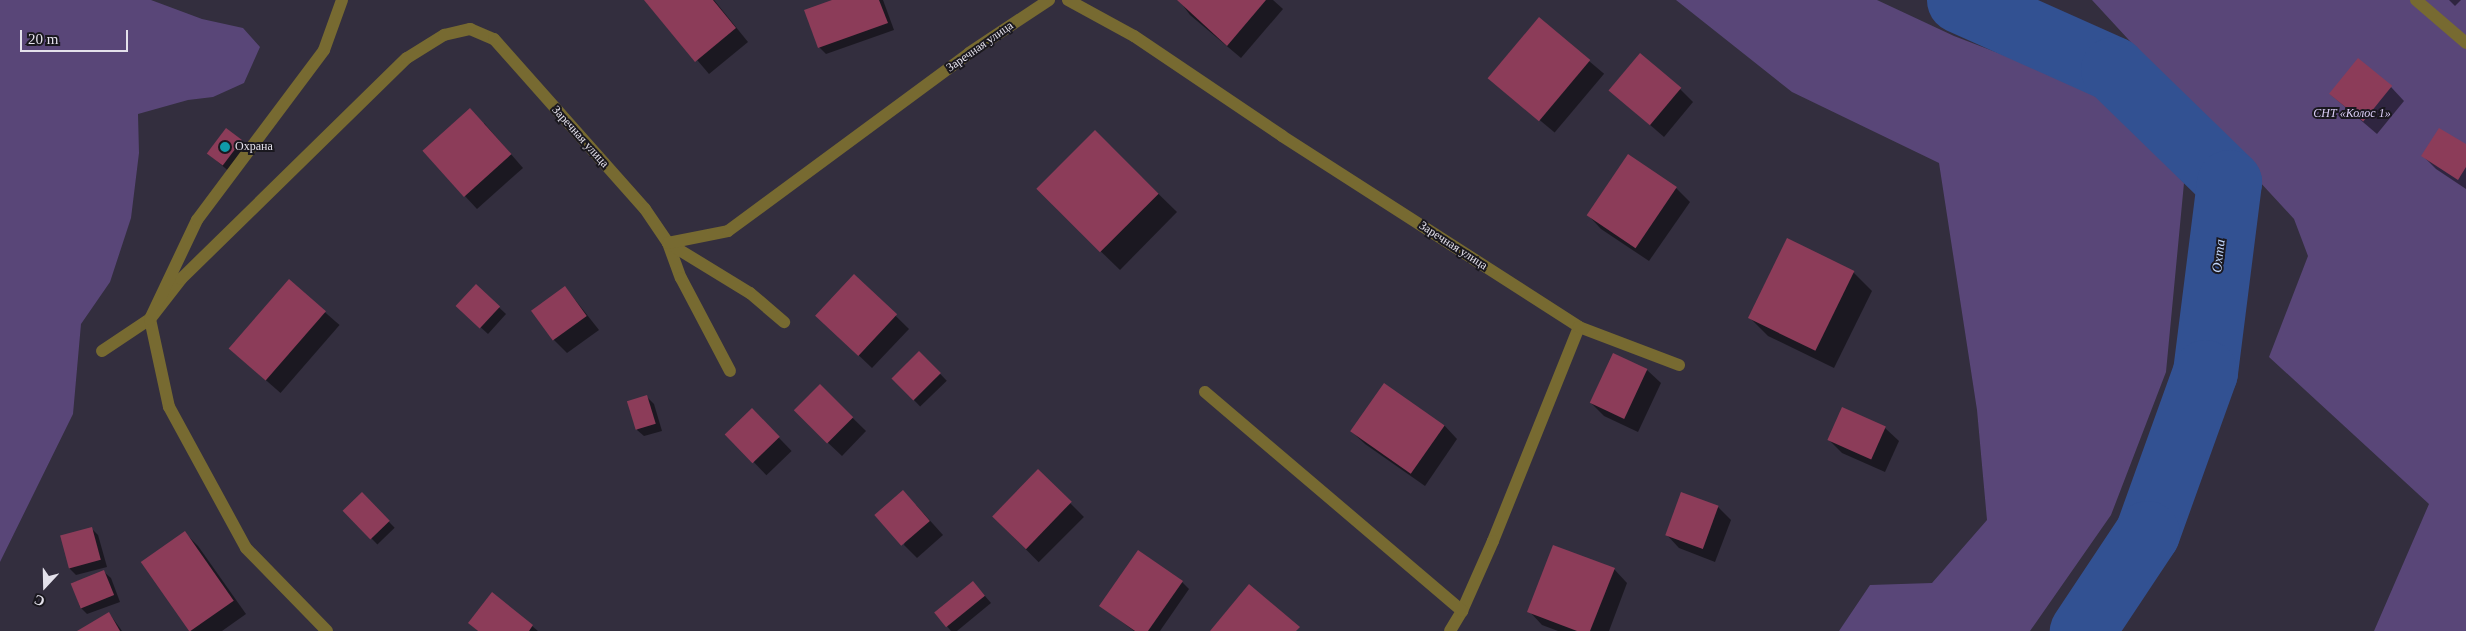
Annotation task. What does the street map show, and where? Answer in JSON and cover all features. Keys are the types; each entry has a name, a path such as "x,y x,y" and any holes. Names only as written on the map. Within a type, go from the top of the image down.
{"street":[{"path":"102,351 150,319 197,220 324,50 342,0"},
{"name":"Заречная улица","path":"150,319 181,279 407,58 457,31 470,29 494,39 645,209 668,242 728,231 969,54 1049,0"},
{"name":"Заречная улица","path":"1068,0 1134,36 1282,136 1580,327 1679,365"},
{"path":"2416,0 2466,43"},
{"path":"668,242 750,293 784,322"},
{"path":"668,242 681,278 730,371"},
{"path":"150,319 169,407 246,548 327,631"},
{"path":"1450,631 1462,611 1580,327"},
{"path":"1205,392 1462,611"}],"green space":[{"path":"0,0 151,0 202,19 243,28 260,47 244,83 213,97 188,100 138,114 139,153 131,218 110,282 81,324 73,414 0,562"},
{"path":"1676,0 1877,0 1954,36 2102,93 2184,183 2166,372 2111,515 2030,631 1839,631 1870,585 1932,583 1987,520 1977,410 1939,163 1792,92"},
{"name":"СНТ «Колос 1»","path":"2092,0 2466,0 2466,631 2374,631 2429,504 2269,357 2308,256 2294,219"}],"building":[{"path":"644,0 713,0 736,28 695,62"},
{"path":"832,0 879,0 888,23 818,48 804,10"},
{"path":"1177,0 1266,0 1227,46"},
{"path":"1539,17 1590,60 1539,121 1488,78"},
{"path":"1640,53 1681,88 1650,125 1609,91"},
{"path":"2358,58 2392,86 2363,121 2329,94"},
{"path":"470,108 511,154 464,197 422,151"},
{"name":"Охрана","path":"226,128 242,140 223,166 207,154"},
{"path":"2439,128 2466,144 2466,167 2458,180 2421,156"},
{"path":"1095,130 1159,194 1100,252 1036,189"},
{"path":"1628,154 1677,187 1636,248 1587,215"},
{"path":"1787,238 1854,271 1815,351 1748,318"},
{"path":"854,274 897,314 858,356 815,316"},
{"path":"289,279 326,311 266,381 229,348"},
{"path":"476,284 500,307 480,328 456,306"},
{"path":"565,286 587,316 553,341 531,311"},
{"path":"919,351 941,373 913,400 891,379"},
{"path":"1613,353 1647,369 1624,419 1590,403"},
{"path":"1384,383 1445,425 1411,474 1350,431"},
{"path":"820,384 853,417 827,443 794,410"},
{"path":"647,395 656,424 636,430 627,401"},
{"path":"1842,407 1886,427 1871,459 1827,440"},
{"path":"752,408 780,437 752,463 725,434"},
{"path":"1038,469 1072,502 1026,549 992,516"},
{"path":"903,490 930,521 901,546 874,515"},
{"path":"362,492 390,521 370,540 343,511"},
{"path":"1681,492 1719,506 1703,549 1665,535"},
{"path":"92,527 101,560 69,568 60,536"},
{"path":"185,531 234,601 189,631 141,562"},
{"path":"1553,545 1615,568 1590,631 1577,631 1527,612"},
{"path":"1138,550 1183,581 1148,631 1135,631 1099,606"},
{"path":"104,570 114,595 81,609 71,583"},
{"path":"973,581 985,596 946,627 934,612"},
{"path":"1249,584 1300,627 1296,631 1210,631"},
{"path":"492,592 533,625 529,631 478,631 468,623"},
{"path":"109,612 120,631 77,631"}],"waterway":[{"name":"Охта","path":"1959,0 2113,69 2229,182 2205,372 2147,533 2082,631"}],"place":[{"name":"Охрана","path":"225,147"}]}
